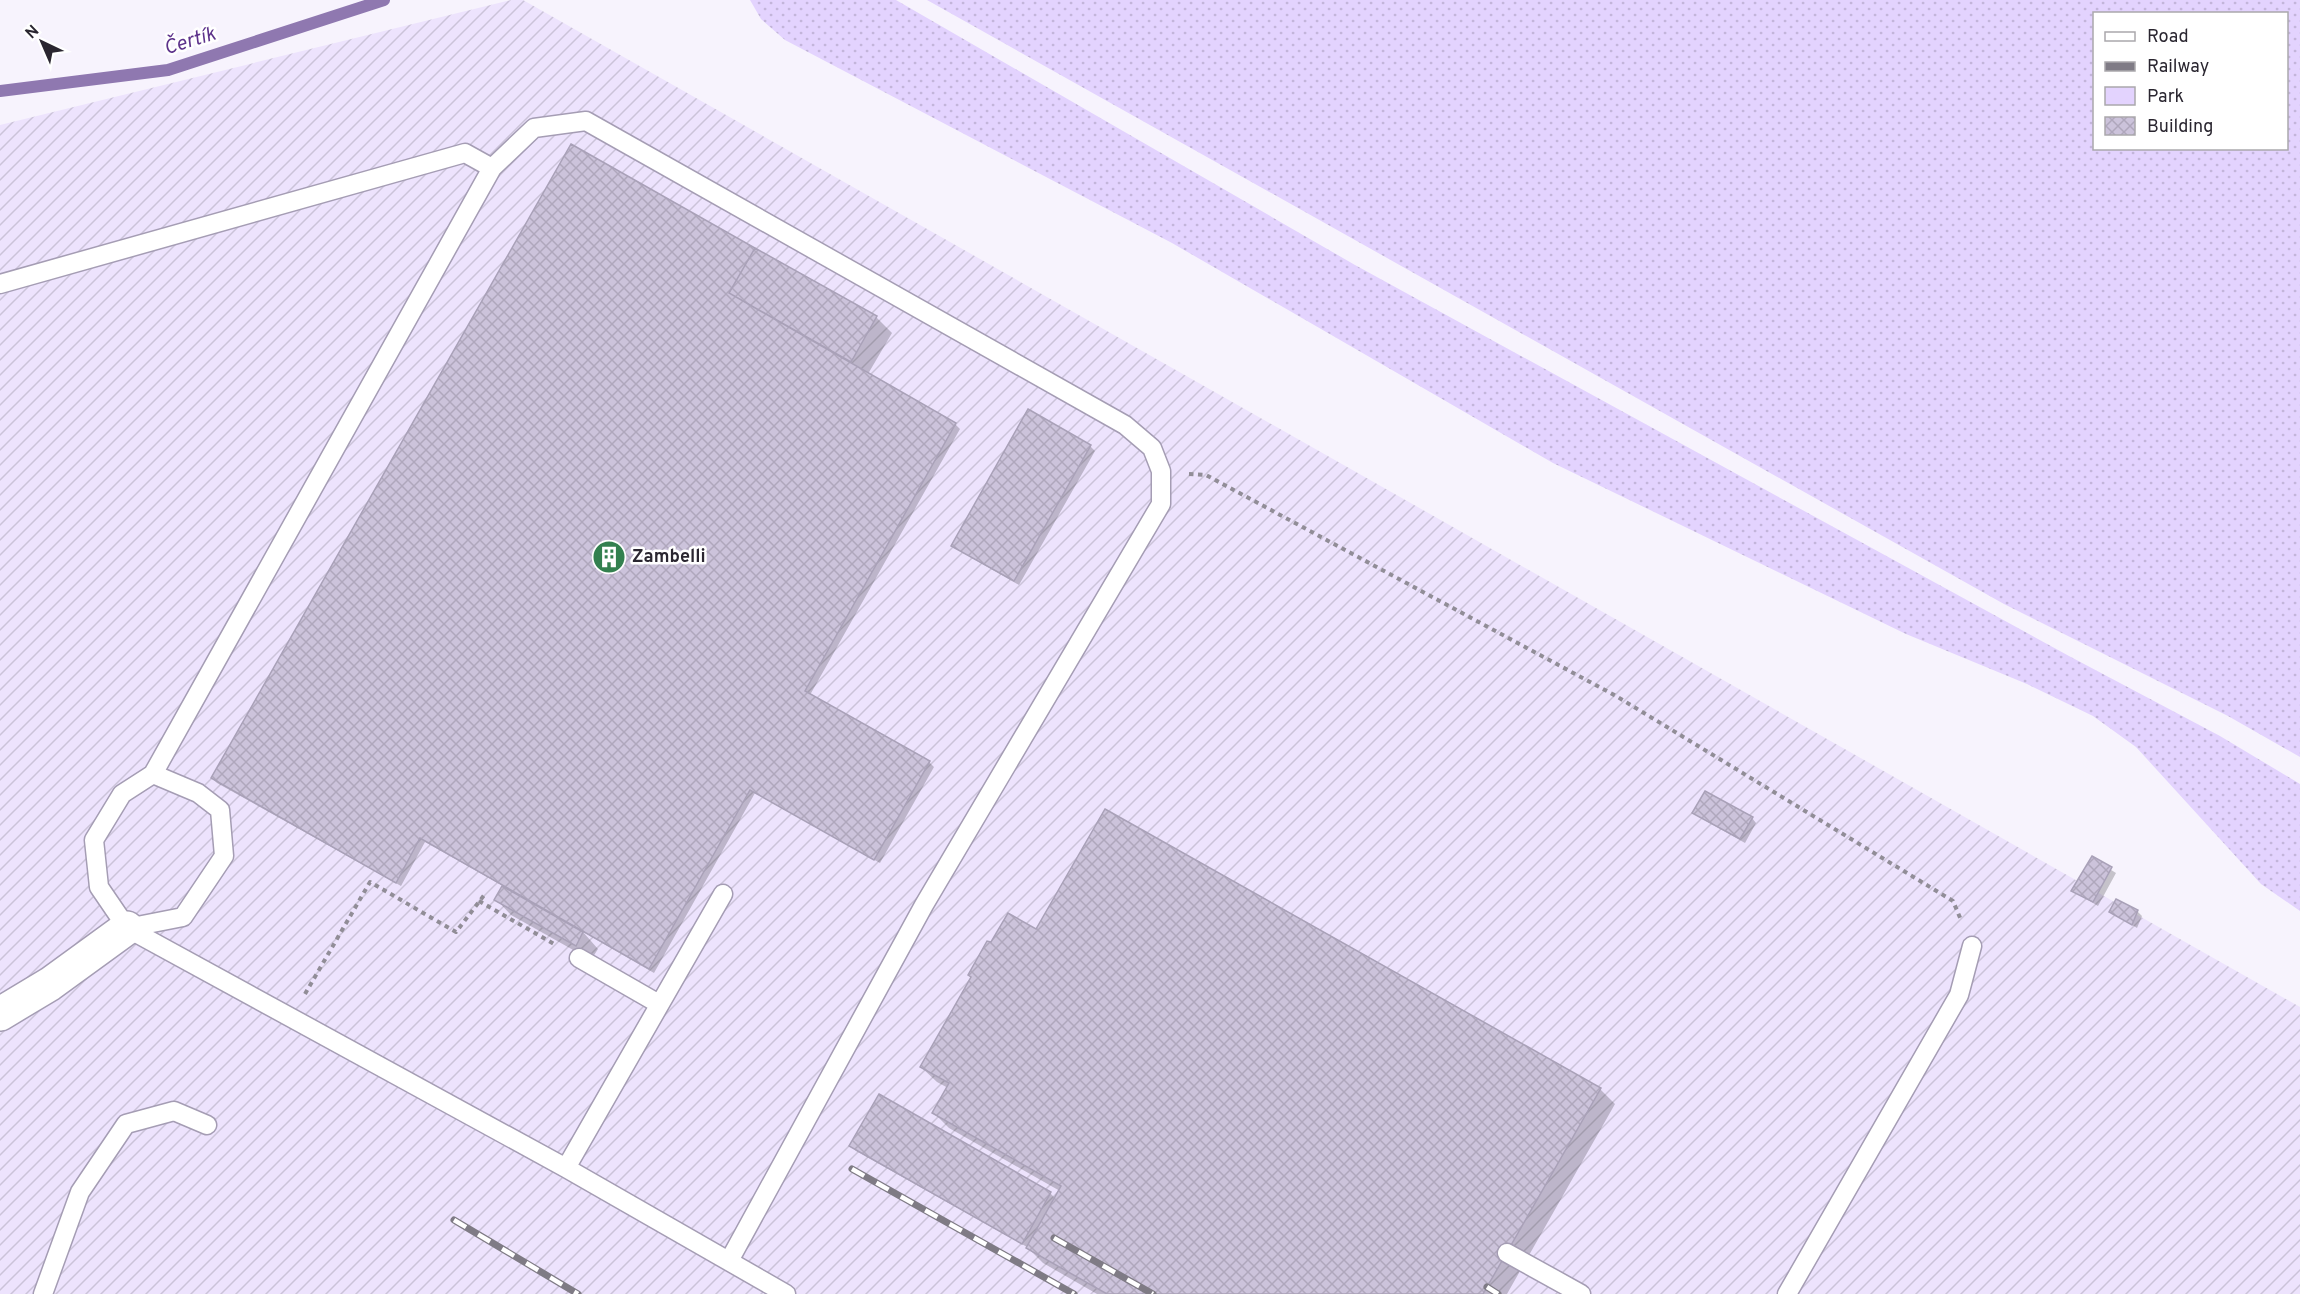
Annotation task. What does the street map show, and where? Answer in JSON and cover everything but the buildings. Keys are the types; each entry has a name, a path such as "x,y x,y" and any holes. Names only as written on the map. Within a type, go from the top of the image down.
{"street":[{"path":"0,1014 50,984 127,928"}],"lane":[{"path":"729,1261 924,904 1161,504 1161,471 1152,448 1125,425 586,121 534,128 492,168 153,774 122,794 94,840 99,887 127,928 566,1168 786,1294"},
{"path":"0,284 465,153 492,168"},
{"path":"127,928 183,917 224,856 220,810 198,793 153,774"},
{"path":"566,1168 723,894"},
{"path":"1787,1294 1959,996 1972,946"},
{"path":"579,958 659,1004"},
{"path":"43,1294 80,1192 126,1124 174,1111 207,1125"},
{"path":"1507,1253 1581,1294"}],"path":[{"path":"1161,471 1206,475 1616,696 1953,900 1972,946"},
{"path":"289,1017 370,882 456,932 485,894"},
{"path":"479,901 579,958"}],"shaded area":[{"path":"511,0 523,0 2300,1007 2300,1294 0,1294 0,125"}],"green space":[{"path":"750,0 896,0 1355,265 2069,656 2220,736 2300,784 2300,911 2261,884 2136,747 2093,716 2027,684 1906,634 1553,463 1172,243 785,40 761,19"},
{"path":"927,0 2300,0 2300,757 2228,716 2004,604"}],"waterway":[{"name":"Čertík","path":"0,91 168,70 384,0"}],"railway":[{"path":"852,1169 1074,1294"},
{"path":"454,1220 578,1294"},
{"path":"1054,1238 1153,1294"},
{"path":"1487,1287 1498,1294"}],"place":[{"name":"Zambelli","path":"609,557"}]}
